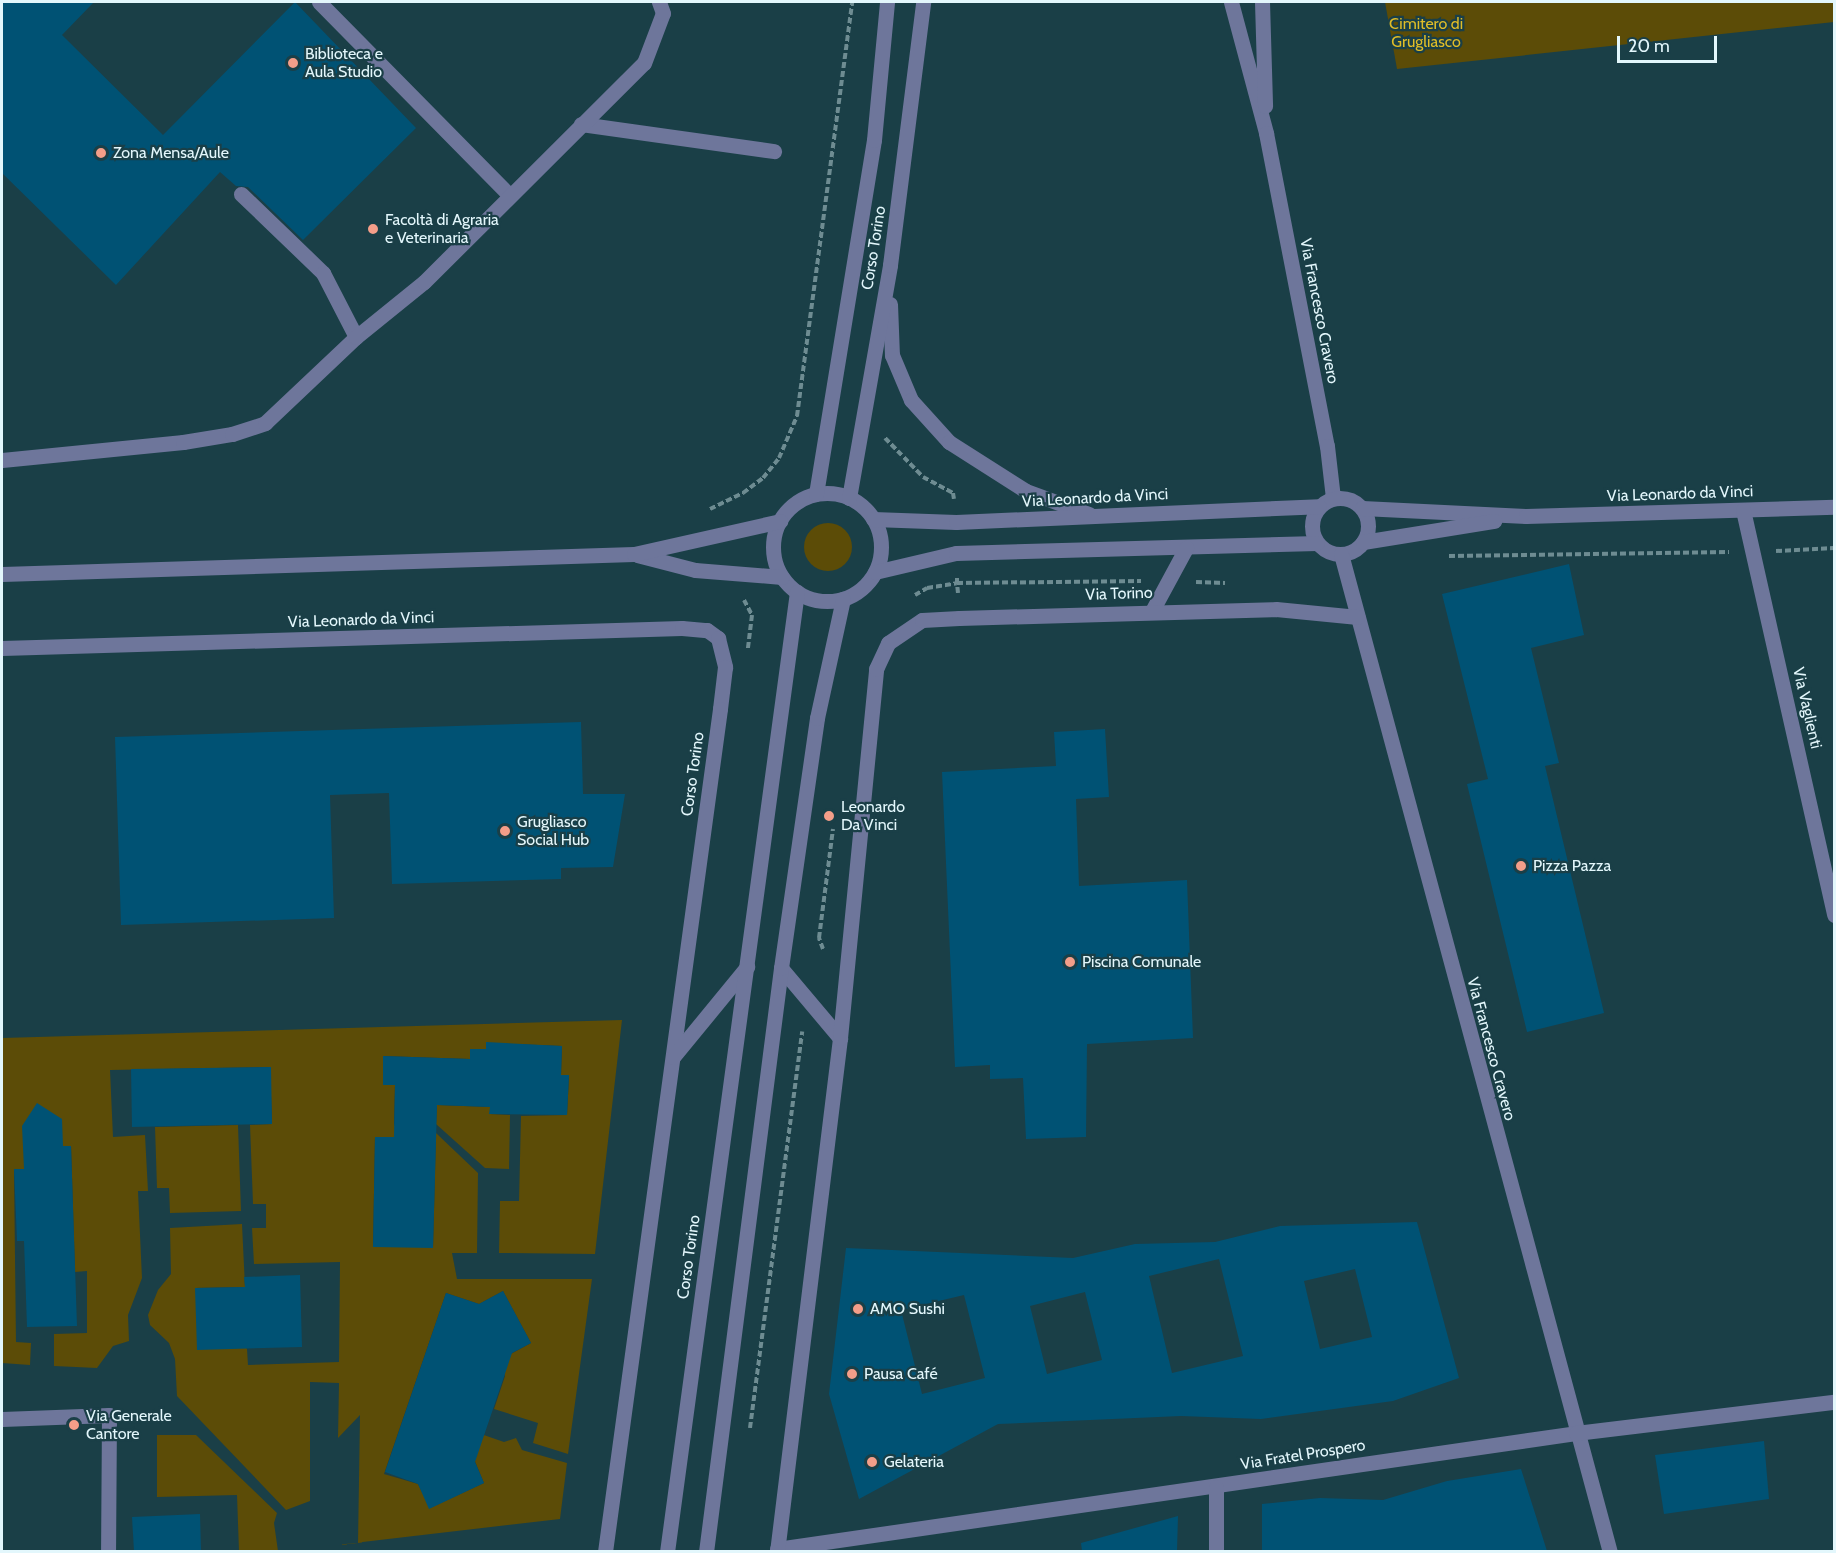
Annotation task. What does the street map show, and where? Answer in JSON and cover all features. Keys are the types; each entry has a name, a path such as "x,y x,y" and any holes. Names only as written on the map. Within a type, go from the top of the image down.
{"street":[{"path":"320,2 510,196"},
{"path":"2,460 183,442 231,434 265,423 356,337 424,282 644,63 663,13 659,2"},
{"name":"Corso Torino","path":"816,494 874,140 887,2"},
{"name":"Corso Torino","path":"849,498 890,265 923,2"},
{"name":"Via Francesco Cravero","path":"1231,2 1266,133 1327,446 1333,498"},
{"name":"Via Francesco Cravero","path":"1262,2 1266,133"},
{"path":"581,124 774,151"},
{"path":"241,194 323,273 356,337"},
{"path":"890,265 892,355 911,400 949,442 1016,485 1096,516"},
{"path":"2,574 634,554 780,521 800,501 816,494 849,498 873,519 880,537 875,572 866,585 843,599 813,599 797,592 782,577 774,550 780,521"},
{"path":"875,572 956,553 1317,543 1341,554 1364,542 1368,520 1362,508 1350,499 1333,498 1319,506 1312,531 1317,543"},
{"name":"Via Leonardo da Vinci","path":"873,519 956,522 1319,506"},
{"name":"Via Leonardo da Vinci","path":"1362,508 1526,516 1834,507"},
{"name":"Via Vaglienti","path":"1743,510 1834,915"},
{"name":"Via Leonardo da Vinci","path":"1364,542 1526,516"},
{"path":"1152,611 1186,548"},
{"path":"634,554 695,570 782,577"},
{"name":"Via Francesco Cravero","path":"1341,554 1576,1432 1610,1551"},
{"name":"Corso Torino","path":"667,1551 797,592"},
{"path":"706,1551 781,968 817,718 843,599"},
{"name":"Via Torino","path":"840,1038 876,669 888,643 922,620 1152,611 1276,609 1358,617"},
{"name":"Via Leonardo da Vinci","path":"2,648 682,628 707,630 718,638"},
{"name":"Corso Torino","path":"605,1551 725,667 718,638"},
{"path":"672,1058 747,967"},
{"path":"777,1550 840,1038 781,968"},
{"name":"Via Fratel Prospero","path":"777,1550 1216,1487 1576,1432 1834,1402"},
{"path":"2,1419 109,1415 108,1551"},
{"path":"1216,1487 1216,1551"}],"path":[{"path":"796,416 852,2"},
{"path":"1446,556 1753,552 1834,548"}],"green space":[{"name":"Cimitero di Grugliasco","path":"1385,2 1834,2 1834,22 1397,69"},
{"path":"828,523 845,530 852,547 845,564 828,571 811,564 804,547 811,530"},
{"path":"622,1020 595,1254 499,1253 500,1201 519,1201 521,1116 567,1115 569,1076 561,1075 562,1046 487,1043 486,1049 470,1049 470,1059 383,1056 383,1084 395,1085 394,1124 401,1137 375,1137 373,1246 433,1247 436,1133 478,1173 477,1253 452,1253 457,1279 592,1279 568,1454 533,1443 538,1423 494,1409 505,1376 500,1360 531,1343 503,1291 479,1304 446,1293 384,1474 418,1484 430,1508 484,1483 469,1447 475,1432 504,1442 516,1438 522,1450 567,1463 560,1519 358,1543 360,1415 338,1438 339,1383 310,1382 310,1501 286,1510 177,1396 175,1359 169,1343 150,1325 148,1315 158,1290 171,1274 170,1228 242,1224 245,1287 195,1288 247,1349 248,1365 339,1362 340,1262 254,1264 252,1228 266,1228 266,1204 253,1204 250,1125 272,1124 270,1067 110,1070 113,1137 145,1135 148,1191 138,1191 142,1278 128,1315 129,1341 113,1346 97,1368 54,1366 54,1334 87,1333 87,1271 75,1272 71,1146 63,1146 24,1169 14,1170 16,1342 31,1343 30,1365 2,1363 2,1038"},
{"path":"437,1105 490,1107 490,1114 510,1115 509,1169 485,1168 436,1124"},
{"path":"238,1125 241,1211 170,1213 169,1188 157,1188 155,1127"},
{"path":"157,1435 196,1435 277,1513 274,1523 278,1551 239,1551 237,1495 157,1497"}],"building":[{"path":"2,2 94,2 62,35 163,135 295,2 416,128 303,240 248,187 236,186 220,172 116,285 2,173"},
{"path":"1569,564 1584,635 1531,648 1559,763 1545,766 1604,1013 1527,1032 1467,784 1488,779 1442,594"},
{"name":"Grugliasco Social Hub","path":"581,722 583,794 625,794 613,867 561,868 561,879 392,884 389,793 330,795 334,918 121,925 115,737"},
{"name":"Piscina Comunale","path":"1105,729 1109,797 1076,799 1079,886 1187,880 1193,1038 1087,1044 1086,1137 1026,1139 1023,1078 990,1079 990,1065 955,1067 942,772 1056,766 1054,732"},
{"path":"486,1042 562,1046 561,1075 569,1075 567,1115 489,1114 490,1107 437,1105 433,1248 373,1247 375,1137 394,1137 395,1085 383,1085 383,1056 470,1059 470,1049 486,1049"},
{"path":"271,1067 272,1124 132,1127 131,1069"},
{"path":"37,1103 62,1119 63,1146 71,1146 77,1326 27,1327 24,1241 17,1241 14,1169 24,1169 22,1126"},
{"path":"1417,1222 1459,1378 1393,1401 1261,1419 1181,1416 998,1424 859,1499 829,1394 846,1248 1073,1258 1135,1244 1215,1242 1280,1226","holes":["1219,1259 1243,1356 1172,1373 1149,1276","1355,1269 1372,1337 1320,1349 1304,1281","1085,1292 1102,1360 1047,1374 1030,1306","964,1295 985,1378 922,1394 901,1310"]},
{"path":"300,1275 302,1347 197,1350 195,1288 245,1287 244,1277"},
{"path":"503,1291 531,1343 512,1353 475,1462 484,1483 429,1509 418,1484 385,1472 446,1293 479,1304"},
{"path":"1764,1441 1769,1499 1664,1514 1655,1455"},
{"path":"1521,1469 1547,1551 1262,1551 1262,1504 1320,1498 1383,1500 1447,1481"},
{"path":"200,1514 201,1551 134,1551 132,1517"},
{"path":"1178,1516 1177,1551 1082,1551 1081,1543"}],"place":[{"name":"Biblioteca e Aula Studio","path":"293,63"},
{"name":"Zona Mensa/Aule","path":"101,153"},
{"name":"Facoltà di Agraria e Veterinaria","path":"373,229"},
{"name":"Leonardo Da Vinci","path":"829,816"},
{"name":"Grugliasco Social Hub","path":"505,831"},
{"name":"Pizza Pazza","path":"1521,866"},
{"name":"Piscina Comunale","path":"1070,962"},
{"name":"AMO Sushi","path":"858,1309"},
{"name":"Pausa Café","path":"852,1374"},
{"name":"Via Generale Cantore","path":"74,1425"},
{"name":"Gelateria","path":"872,1462"}]}
